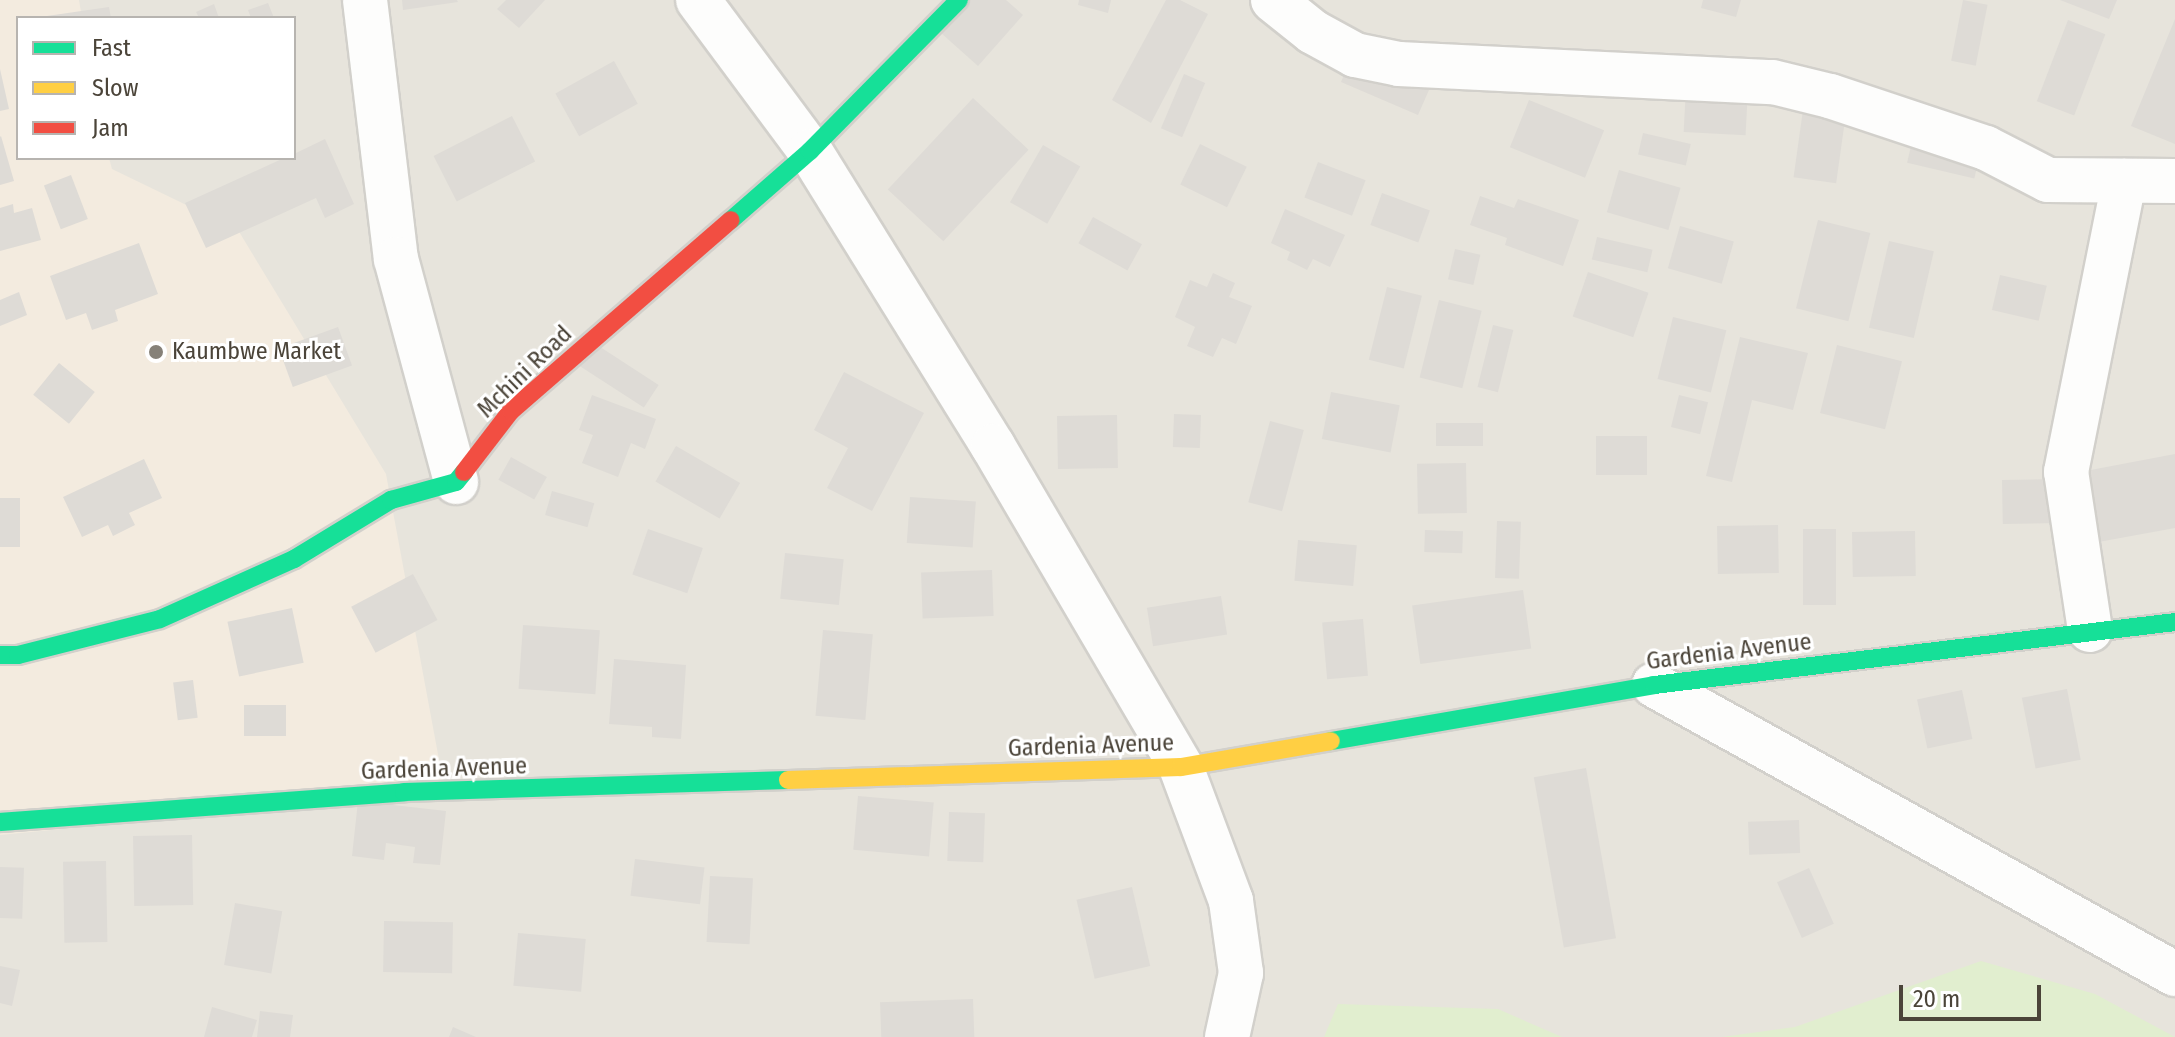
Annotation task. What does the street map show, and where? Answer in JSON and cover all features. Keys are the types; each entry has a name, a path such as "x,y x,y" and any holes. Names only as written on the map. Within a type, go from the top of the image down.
{"street":[{"path":"0,655 18,655 160,619 294,559 391,500 456,482 396,259 365,0"},
{"path":"698,0 810,151 993,446 1181,767 1231,901 1241,973 1227,1037"},
{"name":"Mchini Road","path":"456,482 511,411 810,151 959,0"},
{"path":"1273,0 1313,32 1355,55 1399,64 1773,82 1830,96 1986,148 2048,180 2175,181"},
{"path":"2090,630 2066,472 2124,181"},
{"name":"Gardenia Avenue","path":"0,822 404,792 1181,767 1654,685 2175,622"},
{"path":"1654,685 2175,974"}],"shaded area":[{"path":"0,0 2175,0 2175,1037 0,1037"},
{"name":"Kaumbwe Market","path":"0,0 79,0 82,16 16,16 16,160 110,160 112,169 238,230 386,474 445,792 0,835"}],"green space":[{"path":"1981,961 2095,994 2175,1037 1722,1037 1795,1027"},
{"path":"1338,1004 1498,1009 1562,1037 1324,1037"}],"building":[{"path":"402,0 457,0 458,2 403,10"},
{"path":"506,0 545,0 519,28 497,9"},
{"path":"969,0 1006,0 1023,15 978,66 941,33"},
{"path":"1079,0 1111,0 1108,13 1078,5"},
{"path":"1166,0 1180,0 1208,14 1151,123 1112,100"},
{"path":"1703,0 1741,0 1736,17 1701,8"},
{"path":"1963,0 1988,5 1976,66 1951,61"},
{"path":"2060,0 2117,0 2109,19"},
{"path":"268,3 273,16 250,16 248,10"},
{"path":"214,4 218,16 198,16 196,12"},
{"path":"109,7 111,16 47,16"},
{"path":"2175,19 2175,144 2131,126"},
{"path":"2068,20 2105,34 2074,116 2037,101"},
{"path":"1355,49 1377,68 1429,90 1418,115 1341,82"},
{"path":"614,61 638,104 579,136 555,93"},
{"path":"0,69 9,109 0,111"},
{"path":"1184,74 1205,83 1182,137 1161,128"},
{"path":"1686,87 1748,90 1746,135 1684,132"},
{"path":"973,98 1029,150 943,241 888,189"},
{"path":"1529,100 1604,130 1585,178 1510,147"},
{"path":"1803,110 1846,116 1836,183 1794,177"},
{"path":"512,116 535,161 457,201 434,156"},
{"path":"1917,120 1984,136 1974,178 1907,163"},
{"path":"1643,133 1691,144 1686,165 1638,154"},
{"path":"0,137 14,181 0,185"},
{"path":"325,139 354,204 325,218 316,198 206,248 185,203 280,160 296,160 296,153"},
{"path":"1200,144 1247,167 1227,207 1180,184"},
{"path":"1043,145 1080,166 1047,224 1010,202"},
{"path":"1318,162 1366,180 1352,216 1304,197"},
{"path":"1619,170 1681,188 1668,230 1607,212"},
{"path":"71,175 88,219 61,229 44,185"},
{"path":"1382,193 1430,210 1418,242 1370,225"},
{"path":"1480,196 1514,208 1518,199 1579,220 1563,266 1505,245 1507,238 1470,225"},
{"path":"13,204 14,213 32,208 41,240 0,251 0,208"},
{"path":"1285,209 1345,235 1330,267 1313,259 1307,270 1287,260 1290,252 1271,243"},
{"path":"1093,217 1142,244 1127,270 1078,243"},
{"path":"1818,220 1870,233 1848,321 1796,308"},
{"path":"1680,226 1734,241 1722,284 1668,268"},
{"path":"1597,237 1653,250 1647,272 1592,259"},
{"path":"1889,241 1934,251 1914,338 1869,328"},
{"path":"139,243 158,294 115,310 118,321 92,330 86,313 66,320 50,276"},
{"path":"1455,249 1480,255 1473,285 1448,279"},
{"path":"1588,272 1649,293 1633,337 1573,316"},
{"path":"1213,273 1235,283 1229,297 1252,306 1236,344 1222,338 1213,357 1187,346 1195,327 1175,317 1190,280 1207,287"},
{"path":"2000,275 2047,286 2039,321 1992,310"},
{"path":"1387,287 1422,296 1404,368 1369,360"},
{"path":"19,292 27,315 0,326 0,300"},
{"path":"1439,300 1482,311 1462,388 1420,378"},
{"path":"1673,317 1726,330 1711,392 1658,379"},
{"path":"1493,325 1513,330 1498,392 1478,387"},
{"path":"338,327 352,366 293,387 279,349"},
{"path":"1740,337 1808,353 1793,410 1752,400 1732,482 1706,476"},
{"path":"594,343 659,385 644,408 579,366"},
{"path":"1837,345 1902,361 1885,429 1820,413"},
{"path":"59,363 95,392 69,424 33,395"},
{"path":"844,372 924,413 872,511 827,488 848,448 814,430"},
{"path":"1331,392 1400,405 1391,452 1322,439"},
{"path":"592,395 656,419 645,449 631,443 618,477 582,463 593,435 579,430"},
{"path":"1679,395 1708,402 1700,434 1671,427"},
{"path":"1174,414 1201,415 1200,448 1173,447"},
{"path":"1117,415 1118,468 1058,469 1057,416"},
{"path":"1270,421 1304,430 1282,511 1248,502"},
{"path":"1436,423 1483,423 1483,446 1436,446"},
{"path":"1596,436 1647,436 1647,475 1596,475"},
{"path":"676,446 740,483 720,519 656,482"},
{"path":"2175,454 2175,528 2093,543 2080,472"},
{"path":"511,457 547,477 534,500 498,480"},
{"path":"144,459 162,498 129,513 135,525 113,536 108,525 82,537 63,497"},
{"path":"1466,463 1467,513 1418,514 1417,464"},
{"path":"2057,479 2058,523 2003,524 2002,480"},
{"path":"552,491 594,503 587,527 545,515"},
{"path":"910,497 976,502 973,547 907,543"},
{"path":"0,498 20,498 20,547 0,547"},
{"path":"1497,521 1521,522 1519,579 1495,578"},
{"path":"1778,525 1779,573 1718,574 1717,526"},
{"path":"648,529 703,548 687,593 632,574"},
{"path":"1803,529 1836,529 1836,605 1803,605"},
{"path":"1425,530 1463,531 1462,553 1424,552"},
{"path":"1915,531 1916,576 1853,577 1852,532"},
{"path":"1298,540 1357,545 1353,586 1294,581"},
{"path":"785,553 844,559 839,605 780,599"},
{"path":"992,570 994,616 923,618 921,572"},
{"path":"413,574 437,620 376,653 351,607"},
{"path":"1523,590 1531,648 1420,664 1412,606"},
{"path":"1221,596 1227,635 1153,646 1147,608"},
{"path":"292,608 304,663 239,676 227,622"},
{"path":"1363,619 1368,676 1327,679 1322,623"},
{"path":"523,625 600,630 595,694 519,689"},
{"path":"823,630 873,634 865,720 816,716"},
{"path":"614,659 686,665 681,739 652,737 652,727 609,724"},
{"path":"193,680 198,718 178,720 173,682"},
{"path":"2067,689 2081,760 2036,768 2022,698"},
{"path":"1962,690 1972,739 1927,748 1917,700"},
{"path":"244,705 286,705 286,736 244,736"},
{"path":"1586,768 1616,938 1564,948 1534,777"},
{"path":"858,796 934,803 929,856 853,850"},
{"path":"358,801 446,811 440,865 413,863 415,847 386,843 384,860 352,856"},
{"path":"949,812 985,813 983,862 947,861"},
{"path":"1799,820 1800,853 1749,855 1748,822"},
{"path":"192,835 193,905 134,906 133,836"},
{"path":"635,859 704,868 700,904 630,896"},
{"path":"106,861 107,942 64,943 63,862"},
{"path":"0,867 24,868 22,919 0,918"},
{"path":"1809,868 1834,924 1802,938 1777,882"},
{"path":"710,876 753,878 749,944 707,942"},
{"path":"1132,887 1150,966 1095,979 1076,900"},
{"path":"235,903 282,911 271,973 224,965"},
{"path":"384,921 453,922 452,973 383,972"},
{"path":"518,933 586,939 581,992 513,986"},
{"path":"0,966 20,970 12,1006 0,1003"},
{"path":"973,999 974,1037 881,1037 880,1002"},
{"path":"212,1007 257,1020 252,1037 204,1037"},
{"path":"260,1011 293,1015 290,1037 257,1037"},
{"path":"453,1027 476,1037 449,1037"}],"traffic: fast":[{"path":"731,220 810,151 959,0"},
{"path":"0,655 18,655 160,619 294,559 391,500 456,482 464,472"},
{"path":"1331,741 1654,685 2175,622"},
{"path":"0,822 404,792 788,780"}],"traffic: slow":[{"path":"788,780 1181,767 1331,741"}],"traffic: jam":[{"path":"464,472 511,411 731,220"}],"place":[{"name":"Kaumbwe Market","path":"156,352"}]}
